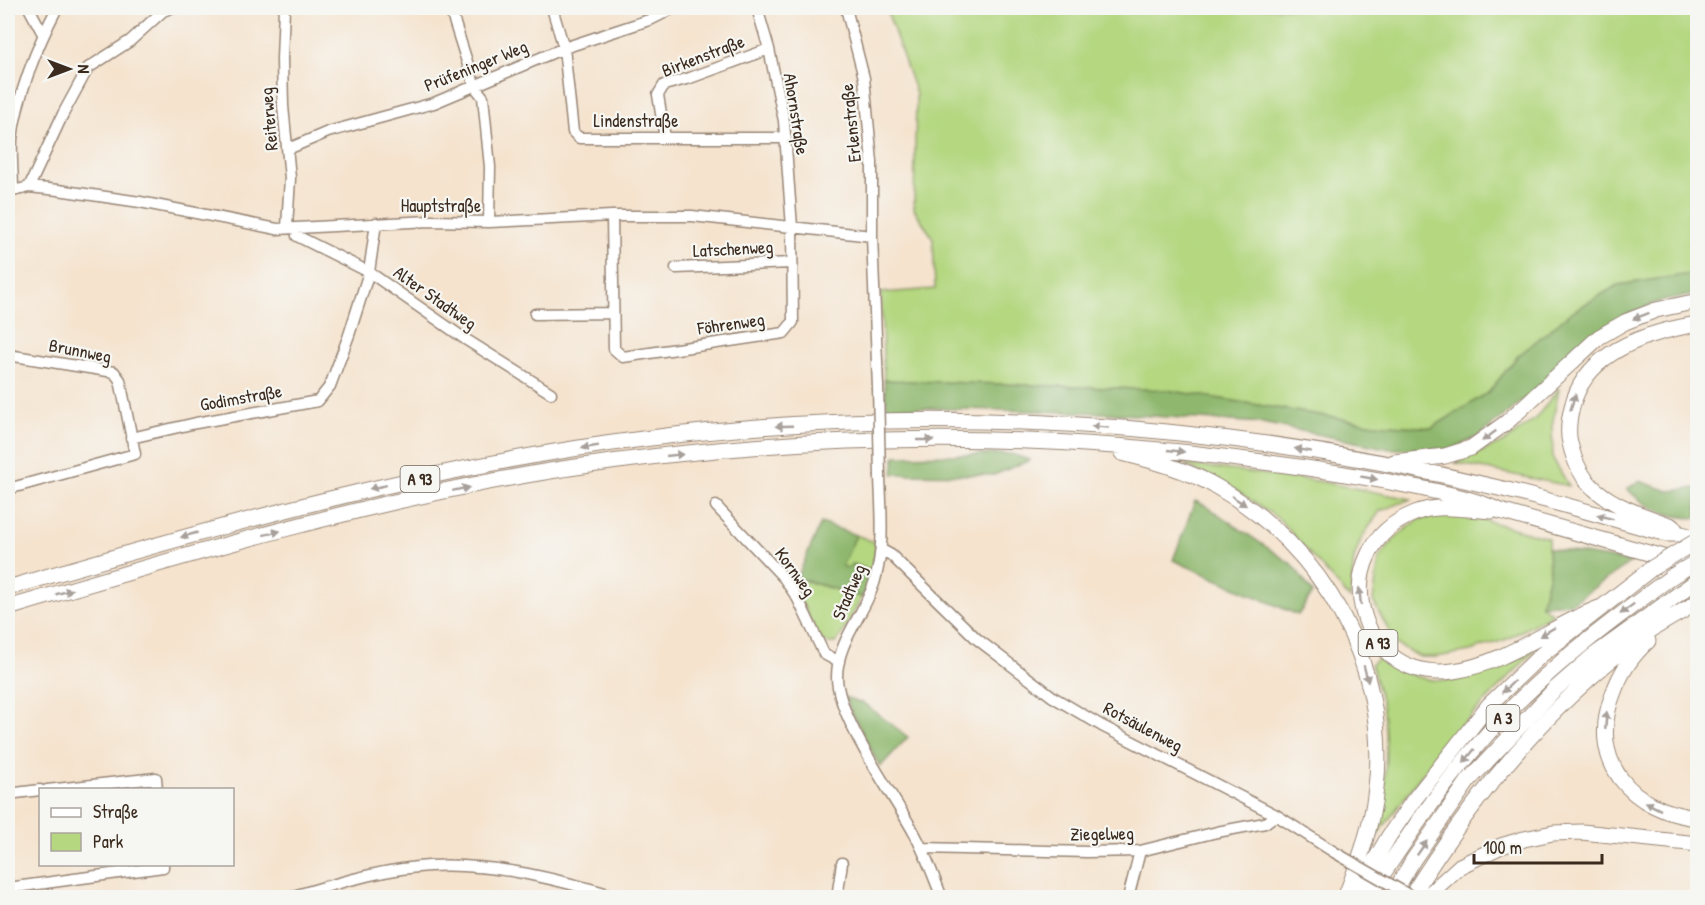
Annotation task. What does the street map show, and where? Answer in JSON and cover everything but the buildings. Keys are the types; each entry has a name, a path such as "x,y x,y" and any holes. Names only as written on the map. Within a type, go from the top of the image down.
{"highway":[{"name":"A 93","path":"1382,463 1445,456 1471,448 1507,422 1599,337 1625,322 1656,310 1698,301"},
{"path":"1682,534 1670,525 1631,512 1596,490 1580,472 1573,457 1568,438 1569,420 1578,390 1591,370 1605,357 1645,337 1669,329 1698,324"},
{"name":"A 93","path":"8,588 194,533 345,494 484,465 642,439 756,427 882,422 1052,424 1154,431 1242,441 1382,463 1503,489 1666,534 1682,534 1698,540"},
{"name":"A 93","path":"8,608 199,552 420,497 560,470 655,457 757,446 867,440 987,439 1076,442 1182,451 1324,470 1476,500 1500,511 1697,576"},
{"path":"1076,442 1168,466 1215,486 1250,508 1290,543 1313,568 1335,602 1351,633 1365,669 1374,705 1378,742 1376,788 1371,819 1346,897"},
{"name":"A 93","path":"1500,511 1445,507 1415,512 1398,522 1373,545 1363,565 1359,584 1360,602 1365,621 1374,638 1385,651 1412,668 1430,672 1454,671 1477,666 1579,615 1599,608"},
{"path":"1599,608 1652,568 1698,540"},
{"name":"A 3","path":"1370,897 1430,804 1483,738 1522,698 1575,650 1674,575 1698,561"},
{"name":"A 3","path":"1391,897 1413,860 1469,780 1539,705 1593,656 1697,576"},
{"path":"1410,897 1479,796 1540,726 1640,638 1698,602"},
{"name":"A 3","path":"1353,897 1389,836 1413,801 1490,705 1542,655 1599,608"},
{"path":"1683,611 1641,647 1628,664 1618,681 1608,708 1605,734 1610,761 1618,776 1630,790 1643,801 1661,810 1698,818"},
{"path":"1425,897 1460,866 1501,846 1552,833 1582,832 1698,844"}],"street":[{"path":"29,8 43,34"},
{"path":"10,193 12,140 22,95 43,34 57,8"},
{"path":"29,186 88,68 130,41 163,11 171,8"},
{"path":"210,8 218,8"},
{"name":"Reiterweg","path":"284,8 283,106 290,178 287,227"},
{"path":"450,8 475,87 483,97 490,167 489,222"},
{"name":"Lindenstraße","path":"552,8 564,48 573,132 579,138 786,138"},
{"name":"Prüfeninger Weg","path":"288,149 328,132 434,103 564,48 662,10 674,8"},
{"name":"Ahornstraße","path":"757,8 769,49 786,138 792,227"},
{"name":"Erlenstraße","path":"846,8 864,78 872,162 872,236"},
{"name":"Birkenstraße","path":"665,138 658,95 664,85 690,78 769,49"},
{"name":"Hauptstraße","path":"10,193 29,186 140,202 277,229 430,221 489,222 612,216 696,216 872,236"},
{"name":"Föhrenweg","path":"612,216 614,349 623,357 784,333 792,322 792,227"},
{"name":"Godimstraße","path":"131,438 196,423 318,401 330,386 369,272 376,223"},
{"name":"Alter Stadtweg","path":"297,236 369,272 465,339 551,393"},
{"name":"Stadtweg","path":"872,236 882,550 875,582 847,638 839,662 838,692 866,752 922,848 942,897"},
{"name":"Latschenweg","path":"676,268 792,263"},
{"path":"535,314 613,313"},
{"name":"Brunnweg","path":"8,355 114,372 120,380 131,438"},
{"path":"8,489 135,454 131,438"},
{"name":"Kornweg","path":"716,506 784,578 798,599 824,654 839,662"},
{"name":"Rotsäulenweg","path":"882,550 891,555 976,639 1053,697 1102,726 1276,815 1334,852 1414,897"},
{"path":"57,788 156,778 156,788"},
{"path":"8,794 39,790"},
{"name":"Ziegelweg","path":"922,848 1140,851 1265,823 1276,815"},
{"path":"1128,897 1140,851"},
{"path":"837,897 842,863"},
{"path":"8,888 163,866"},
{"path":"286,897 357,878 430,866 514,872 572,883 622,897"}],"green space":[{"path":"886,8 1680,8 1697,10 1697,273 1618,285 1570,313 1517,357 1489,392 1432,428 1375,424 1166,390 884,380 881,293 935,289 933,238 914,209 916,94"},
{"path":"1697,273 1697,294 1658,302 1628,314 1479,436 1451,449 1390,449 1262,423 1105,413 887,407 884,380 1166,390 1375,424 1432,428 1489,392 1517,357 1570,313 1618,285"},
{"path":"1559,388 1552,426 1553,459 1569,486 1456,463 1506,441 1535,419"},
{"path":"1011,454 1030,460 994,475 893,474 895,456"},
{"path":"1183,464 1317,481 1411,499 1380,511 1362,537 1354,558 1350,599 1279,519 1228,485"},
{"path":"1639,481 1669,491 1697,488 1697,518 1668,514 1643,502 1627,489"},
{"path":"1195,501 1206,506 1293,565 1313,593 1298,615 1173,560"},
{"path":"1448,513 1477,518 1548,538 1549,574 1541,605 1553,614 1507,639 1470,651 1436,657 1420,657 1396,644 1373,601 1379,558 1396,537 1418,520"},
{"path":"821,523 856,535 842,566 847,568 853,564 872,571 862,597 797,578"},
{"path":"856,535 877,543 872,571 853,564 847,568 842,566"},
{"path":"1548,548 1631,562 1572,603 1541,605 1549,574"},
{"path":"788,576 862,597 835,643 827,643 820,638"},
{"path":"1536,649 1444,744 1376,837 1382,804 1386,754 1382,704 1371,664 1378,658 1400,671 1439,681 1475,675"},
{"path":"844,697 863,703 908,737 880,767"}]}
